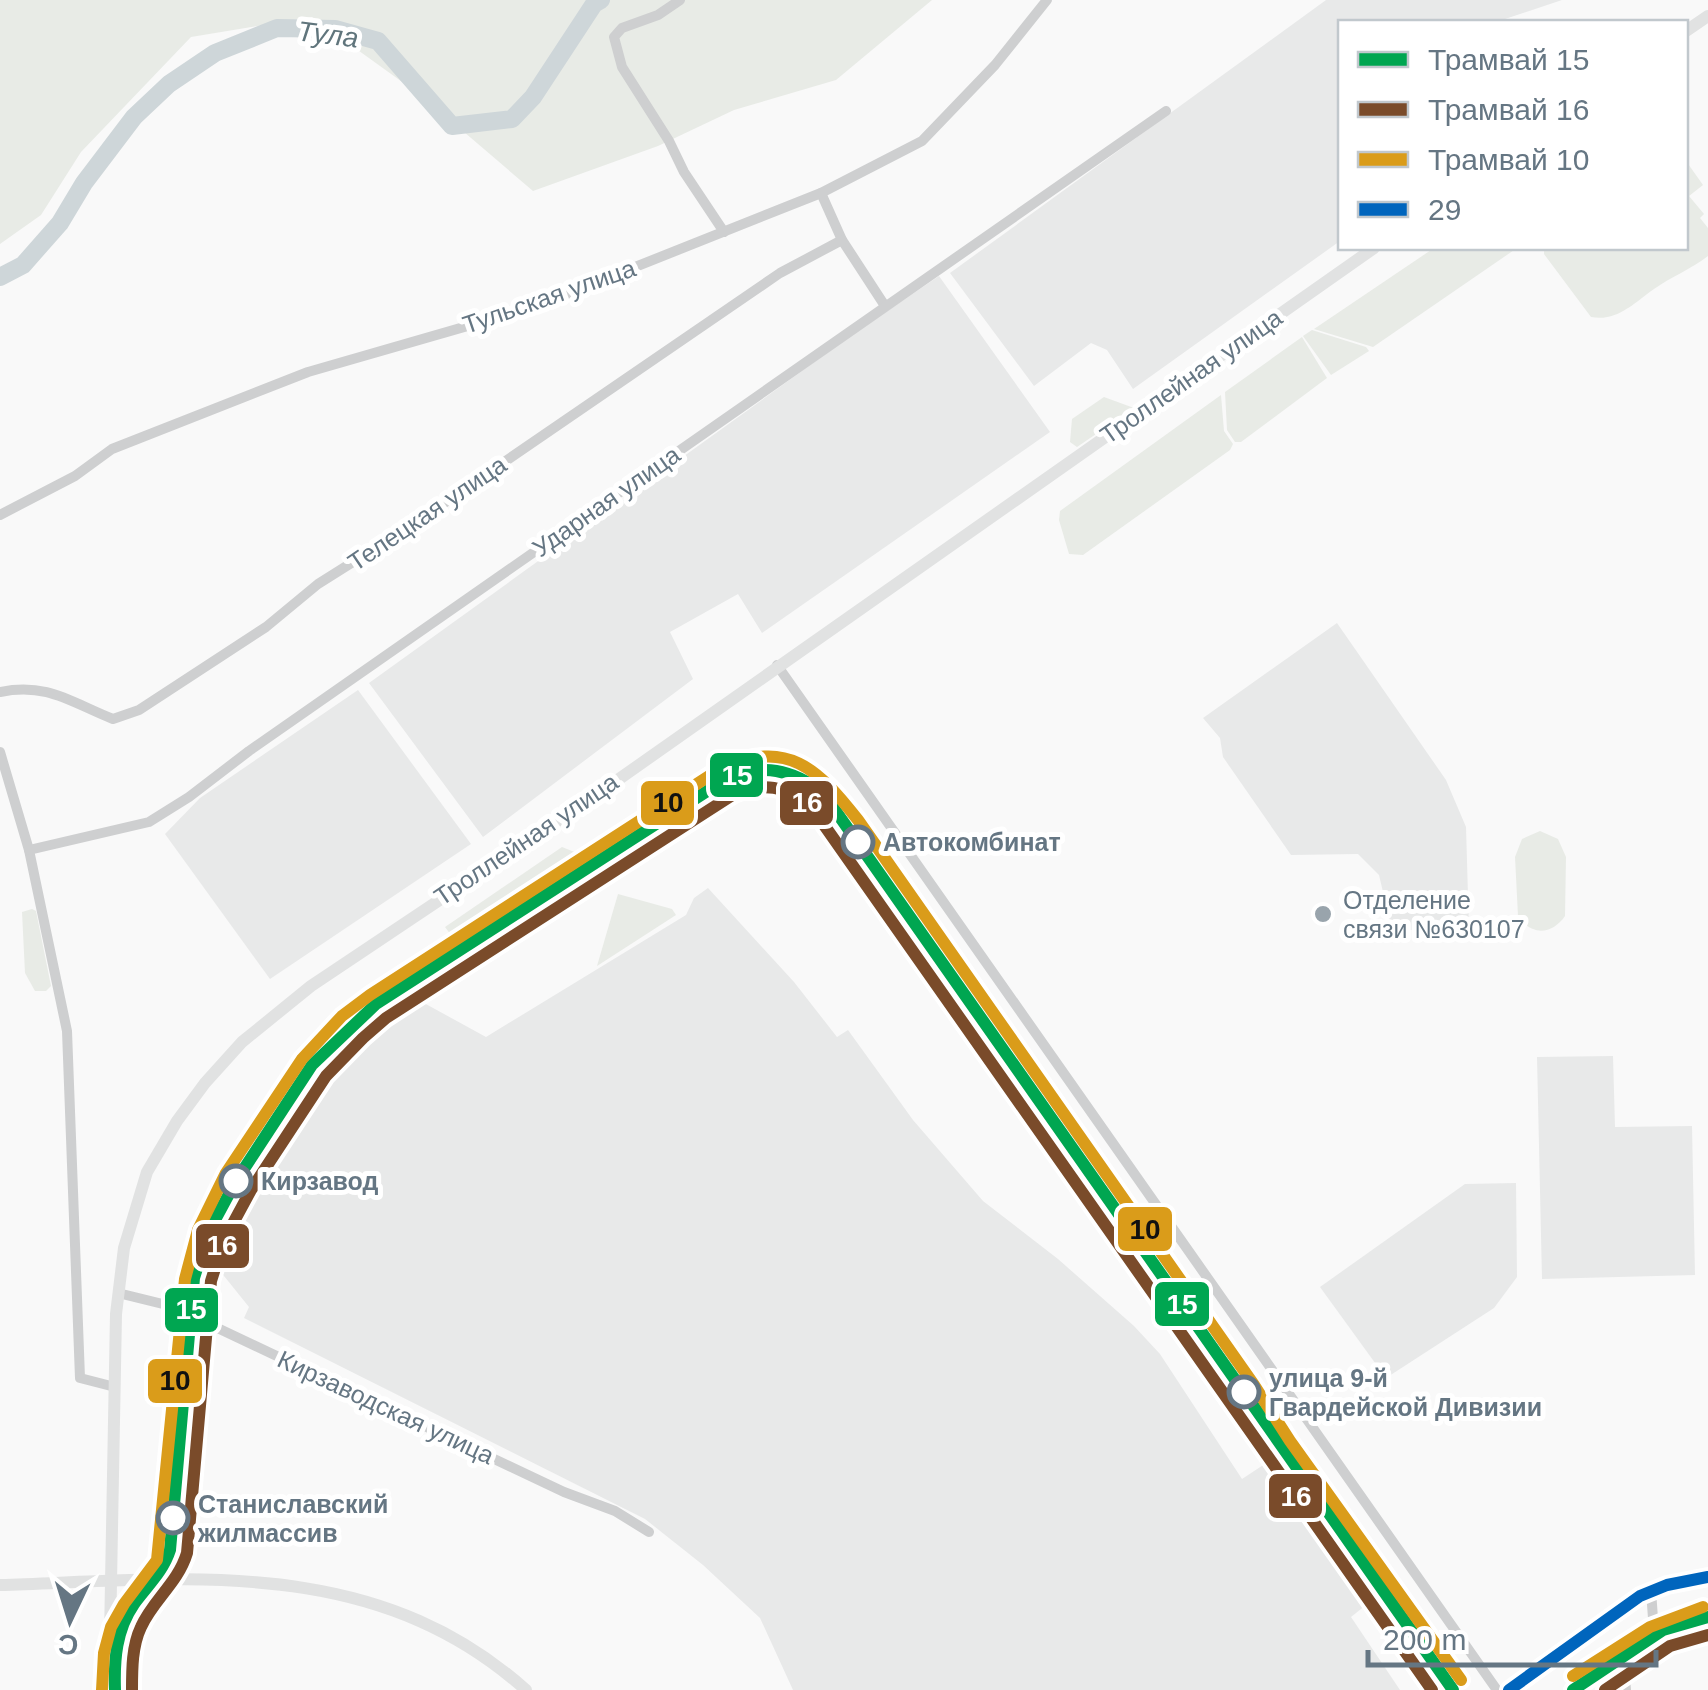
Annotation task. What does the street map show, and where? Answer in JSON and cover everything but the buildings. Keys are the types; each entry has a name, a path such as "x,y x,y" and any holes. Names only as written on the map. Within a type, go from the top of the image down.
{"main road":[{"name":"Троллейная улица","path":"108,1690 114,1388 124,1248 147,1172 196,1096 242,1042 278,1010 378,939 592,798 1371,250"},
{"path":"1510,1690 1651,1590 1708,1577"},
{"path":"0,1585 259,1581 329,1590 404,1613 451,1636 526,1690"}],"street":[{"path":"680,0 658,15 622,28 614,37 622,68 724,232"},
{"name":"Тульская улица","path":"0,514 75,476 112,449 308,372 537,306 821,193 922,142 995,65 1048,0"},
{"name":"Ударная улица","path":"30,850 149,822 189,797 249,751 1166,111"},
{"path":"821,193 842,240 884,306"},
{"name":"Телецкая улица","path":"0,692 22,687 54,693 113,719 139,710 266,627 318,584 418,521 780,272 842,240"},
{"path":"777,666 1497,1690"},
{"path":"0,752 30,850 67,1031 80,1378 114,1388"},
{"name":"Кирзаводская улица","path":"118,1293 171,1306 564,1492 615,1511 649,1532"},
{"path":"1626,1690 1632,1666 1656,1662 1651,1590"}],"shaded area":[{"path":"0,0 932,0 836,80 734,110 658,146 533,191 423,97 312,17 191,37 81,152 41,215 0,244"},
{"path":"1326,0 1562,0 1502,20 1338,20 1338,242 1133,389 1107,350 1091,343 1034,386 950,273"},
{"path":"1688,164 1703,185 1689,196 1704,214 1700,218 1708,228 1708,256 1609,317 1591,317 1544,250 1688,250"},
{"path":"1431,250 1514,250 1373,347 1314,329"},
{"path":"939,276 1050,432 762,633 738,594 670,632 693,679 483,837 369,683"},
{"path":"1312,330 1369,351 1331,375 1303,336"},
{"path":"1302,337 1327,378 1241,442 1235,442 1227,430 1225,392"},
{"path":"1221,395 1224,431 1233,444 1230,450 1083,555 1069,554 1060,511"},
{"path":"1104,397 1134,408 1077,447 1070,442 1072,419"},
{"path":"1337,623 1446,780 1466,827 1469,930 1392,930 1379,875 1358,854 1291,855 1223,757 1220,738 1203,718"},
{"path":"358,690 471,844 270,979 165,834 200,798"},
{"path":"1540,831 1558,839 1566,857 1565,916 1554,927 1541,931 1529,927 1518,916 1515,857 1522,839"},
{"path":"562,847 582,855 454,939 445,927"},
{"path":"708,888 794,982 837,1037 848,1030 913,1120 983,1201 1058,1259 1160,1354 1242,1479 1274,1458 1371,1601 1351,1617 1400,1690 793,1690 760,1618 645,1519 244,1318 249,1307 220,1271 226,1255 214,1247 246,1184 346,1044 413,997 486,1037 686,915 694,898"},
{"path":"618,894 672,909 676,915 597,966"},
{"path":"36,911 51,986 46,991 35,991 25,973 22,912"},
{"path":"1613,1056 1615,1127 1692,1126 1695,1275 1542,1279 1537,1057"},
{"path":"1516,1183 1517,1277 1494,1308 1386,1378 1320,1287 1465,1184"}],"waterway":[{"name":"Тула","path":"0,277 23,265 60,223 84,183 134,117 169,84 215,53 277,28 335,29 378,41 452,126 512,119 533,97 594,4 601,0"}],"tram line":[{"name":"10","path":"102,1690 104,1653 111,1627 157,1560 185,1279 198,1230 226,1173 302,1059 342,1016 370,995 720,769 764,757 799,763 814,773 858,820 1461,1680"},
{"name":"15","path":"115,1690 116,1656 123,1624 170,1550 194,1278 208,1233 236,1181 312,1065 376,1004 726,779 764,770 800,778 823,793 1453,1690"},
{"name":"16","path":"132,1690 138,1634 187,1553 211,1281 224,1240 251,1190 326,1076 386,1018 734,794 764,787 783,790 810,805 1432,1690"},
{"name":"10","path":"1573,1676 1650,1627 1703,1607"},
{"name":"15","path":"1573,1690 1663,1630 1708,1617"},
{"name":"16","path":"1605,1690 1670,1646 1708,1635"}],"transit line":[{"name":"29","path":"1509,1690 1640,1596 1667,1585 1708,1577"}],"place":[{"name":"Автокомбинат","path":"858,842"},
{"name":"Отделение связи №630107","path":"1323,914"},
{"name":"Кирзавод","path":"236,1181"},
{"name":"улица 9-й Гвардейской Дивизии","path":"1244,1392"},
{"name":"Станиславский жилмассив","path":"173,1518"}]}
